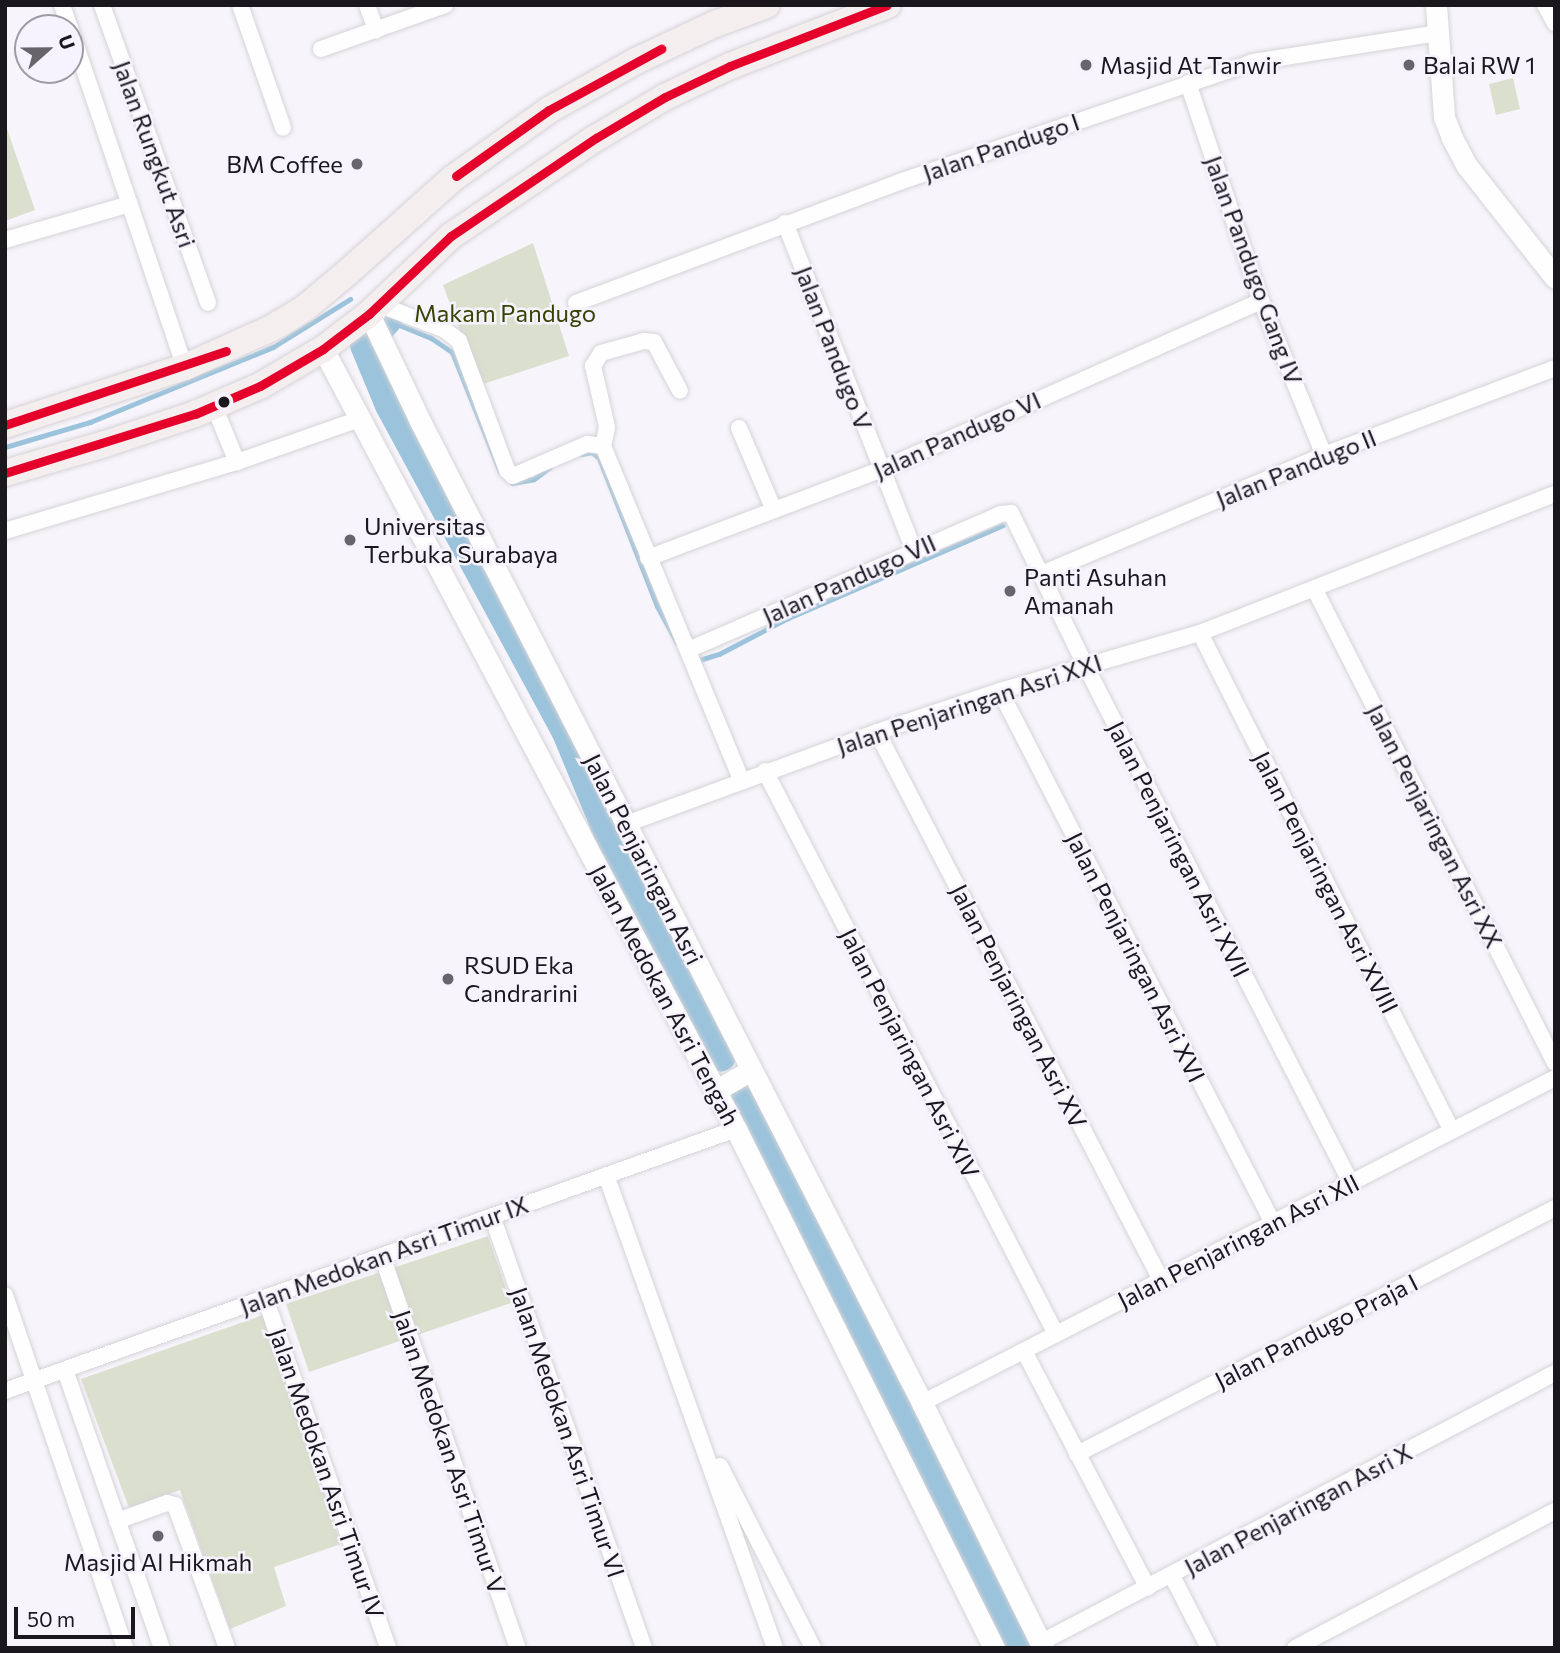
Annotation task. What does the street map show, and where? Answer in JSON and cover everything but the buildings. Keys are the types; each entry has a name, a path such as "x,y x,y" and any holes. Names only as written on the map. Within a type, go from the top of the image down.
{"main road":[{"path":"5,425 186,367 243,343 304,307 452,179 549,110 636,61 715,24 767,5"},
{"path":"5,472 105,444 214,406 260,386 376,321 451,236 534,177 665,97 730,66 888,5"}],"street":[{"name":"Jalan Rungkut Asri","path":"102,5 208,303"},
{"path":"240,5 283,128"},
{"path":"367,5 376,30"},
{"path":"321,49 445,5"},
{"path":"1436,5 1444,117 1451,138 1467,166 1555,278"},
{"path":"1545,5 1555,23"},
{"name":"Jalan Pandugo I","path":"576,303 785,223 1253,62 1438,33"},
{"path":"84,69 186,367"},
{"name":"Jalan Pandugo Gang IV","path":"1188,83 1261,301 1324,455"},
{"path":"5,240 130,204"},
{"name":"Jalan Pandugo V","path":"785,223 914,551"},
{"name":"Jalan Pandugo VI","path":"648,558 882,469 1261,301"},
{"path":"376,321 445,330 459,341 507,470 513,476 587,444 603,446"},
{"name":"Jalan Penjaringan Asri","path":"376,321 626,824 922,1403 1041,1645"},
{"path":"680,391 654,342 644,341 601,353 593,366 607,427 603,446 741,779"},
{"name":"Jalan Medokan Asri Tengah","path":"323,349 736,1129 995,1648"},
{"name":"Jalan Pandugo II","path":"1041,575 1324,455 1555,368"},
{"path":"214,406 237,462"},
{"path":"5,531 237,462 360,419"},
{"path":"739,428 774,510"},
{"name":"Jalan Penjaringan Asri XXI","path":"626,824 741,779 1000,691 1200,633 1555,494"},
{"name":"Jalan Penjaringan Asri XVII","path":"1012,513 1085,665 1351,1183"},
{"name":"Jalan Pandugo VII","path":"691,656 914,551 1001,514 1012,513"},
{"name":"Jalan Penjaringan Asri XX","path":"1315,590 1555,1063"},
{"name":"Jalan Penjaringan Asri XVIII","path":"1200,633 1452,1131"},
{"name":"Jalan Penjaringan Asri XVI","path":"1000,691 1273,1223"},
{"name":"Jalan Penjaringan Asri XV","path":"877,732 1161,1280"},
{"name":"Jalan Penjaringan Asri XIV","path":"765,771 1056,1334"},
{"path":"715,1091 751,1070"},
{"name":"Jalan Penjaringan Asri XII","path":"922,1403 1555,1078"},
{"name":"Jalan Medokan Asri Timur IX","path":"5,1391 736,1129"},
{"path":"606,1175 693,1412 775,1648"},
{"name":"Jalan Pandugo Praja I","path":"1077,1454 1555,1208"},
{"name":"Jalan Medokan Asri Timur VI","path":"492,1216 644,1648"},
{"name":"Jalan Medokan Asri Timur V","path":"382,1256 519,1648"},
{"path":"5,1295 125,1648"},
{"name":"Jalan Medokan Asri Timur IV","path":"265,1298 388,1648"},
{"path":"1024,1351 1148,1588"},
{"path":"65,1370 162,1648"},
{"name":"Jalan Penjaringan Asri X","path":"1041,1645 1555,1373"},
{"path":"693,1412 813,1648"},
{"path":"117,1521 167,1503 175,1505 227,1648"},
{"path":"1295,1648 1555,1511"},
{"path":"1172,1576 1209,1648"}],"green space":[{"path":"1513,78 1520,109 1496,115 1489,84"},
{"path":"5,123 35,210 5,221"},
{"name":"Makam Pandugo","path":"533,243 569,356 480,385 443,285"},
{"path":"488,1236 511,1303 309,1372 286,1304"},
{"path":"263,1315 341,1544 274,1567 286,1606 230,1629 180,1490 129,1508 81,1379"}],"waterway":[{"path":"5,447 90,422 273,347 350,299"},
{"path":"387,320 431,338 452,352 500,472"},
{"path":"387,320 365,345 390,405 566,730 615,849 721,1057"},
{"path":"582,454 592,452 599,458 657,606 677,643"},
{"path":"512,483 534,479 550,467"},
{"path":"696,661 719,654 786,619 1003,525"},
{"path":"740,1093 1023,1648"}],"transit line":[{"path":"5,473 195,414 260,386 323,349 369,314 451,236 596,138 665,97 730,66 887,5"},
{"path":"456,176 549,110 661,49"},
{"path":"5,425 226,351"}],"place":[{"name":"Masjid At Tanwir","path":"1086,65"},
{"name":"Balai RW 1","path":"1409,65"},
{"name":"BM Coffee","path":"357,164"},
{"name":"Universitas Terbuka Surabaya","path":"350,540"},
{"name":"Panti Asuhan Amanah","path":"1010,591"},
{"name":"RSUD Eka Candrarini","path":"448,979"},
{"name":"Masjid Al Hikmah","path":"158,1536"}]}
